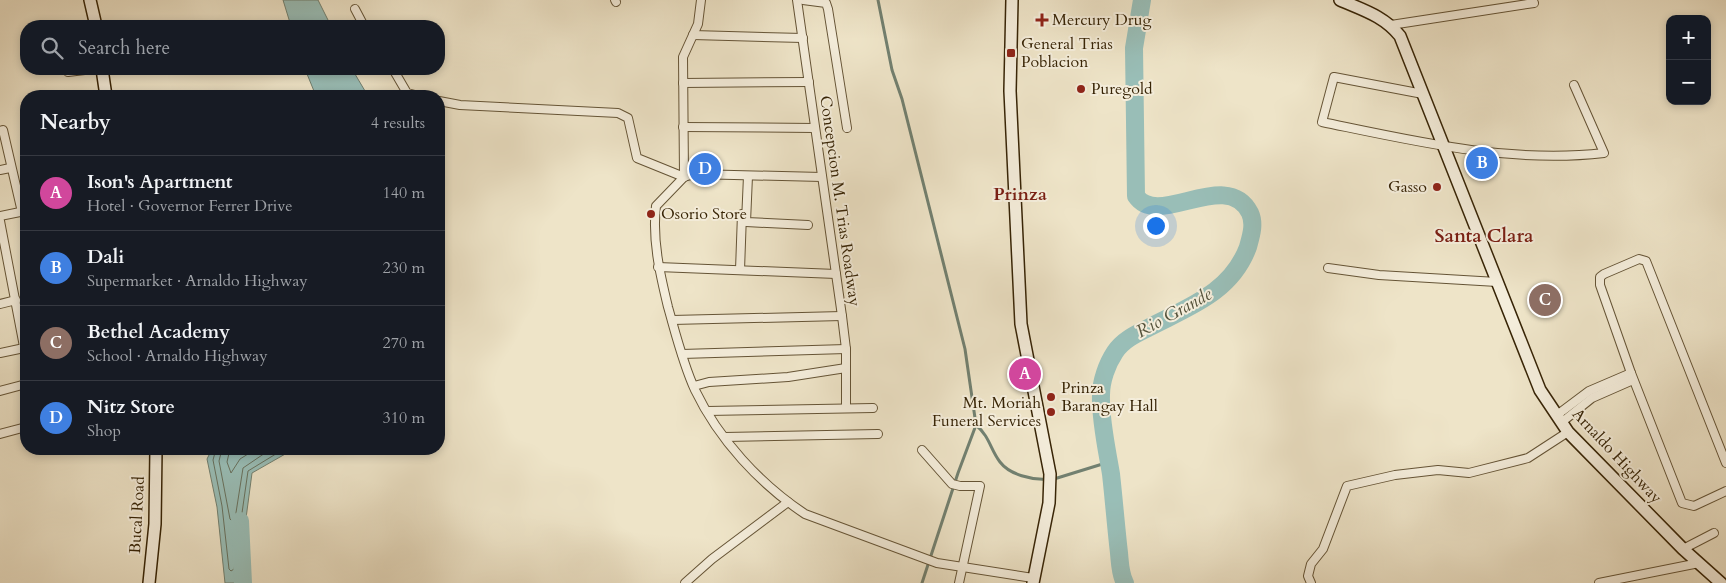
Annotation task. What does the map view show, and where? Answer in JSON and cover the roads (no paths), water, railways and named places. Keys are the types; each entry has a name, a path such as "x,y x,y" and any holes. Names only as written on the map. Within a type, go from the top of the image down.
{"main road":[{"path":"90,0 95,20"},
{"path":"1012,0 1010,91 1021,324 1050,474 1049,503 1033,580"},
{"name":"Arnaldo Highway","path":"1340,0 1378,16 1391,25 1400,36 1540,390 1562,423 1683,549 1722,583"},
{"path":"103,75 105,90"},
{"name":"Bucal Road","path":"149,583 155,524 156,455"}],"street":[{"path":"684,177 683,57 698,24 701,0"},
{"name":"Concepcion M. Trias Roadway","path":"797,0 846,348 846,407"},
{"path":"803,0 826,3 847,128"},
{"path":"1391,25 1534,3"},
{"path":"355,9 361,20"},
{"path":"693,35 803,38"},
{"path":"396,75 405,90"},
{"path":"1423,94 1334,77 1322,122 1443,146 1568,157 1604,153 1574,85"},
{"path":"683,83 809,82"},
{"path":"445,102 460,105 618,112 628,118 637,158 684,177"},
{"path":"683,127 816,128"},
{"path":"0,131 3,130 10,168 20,199"},
{"path":"0,170 10,168"},
{"path":"822,177 694,174 684,177 656,206 658,267 682,354 694,386 707,411 751,470 788,502 806,514 937,563 1033,580"},
{"path":"746,176 746,222 808,225"},
{"path":"740,270 746,176"},
{"path":"0,216 20,213"},
{"path":"0,221 4,261 16,300 20,324"},
{"path":"1726,463 1646,261 1642,259 1604,274 1599,280 1632,376 1682,503 1694,506 1726,491"},
{"path":"658,267 836,274"},
{"path":"1328,268 1379,275 1497,282"},
{"path":"0,304 16,300"},
{"path":"672,320 842,316"},
{"path":"682,354 846,348"},
{"path":"0,353 20,349"},
{"path":"694,386 708,382 788,377 846,368"},
{"path":"1311,583 1308,576 1311,564 1323,549 1347,486 1395,476 1438,470 1469,473 1528,458 1591,395 1632,376"},
{"path":"0,392 20,386"},
{"path":"707,411 873,408"},
{"path":"0,434 20,429"},
{"path":"725,437 878,434"},
{"path":"922,450 956,485 980,486 960,583"},
{"path":"685,583 712,559 788,502"},
{"path":"1683,549 1714,533"},
{"path":"1599,583 1699,563"}],"water":[{"path":"283,0 318,0 328,20 289,20"},
{"path":"307,75 356,75 364,90 314,90"},
{"path":"209,455 284,455 252,473 238,579 240,583 225,583 217,507 207,459"}],"waterway":[{"path":"878,0 892,70 902,99 965,349 976,425 958,473 922,583"},
{"name":"Rio Grande","path":"1125,583 1120,568 1111,474 1101,404 1101,390 1105,373 1115,352 1126,341 1207,297 1231,276 1248,247 1252,226 1250,213 1239,200 1226,196 1210,196 1160,206 1146,204 1136,196 1134,48 1142,0"},
{"path":"976,425 984,434 1004,467 1022,476 1047,479"},
{"path":"1054,479 1109,462"},
{"path":"240,521 243,583"}],"place":[{"name":"Mercury Drug","path":"1042,20"},
{"name":"General Trias Poblacion","path":"1011,53"},
{"name":"Puregold","path":"1081,89"},
{"name":"Dali","path":"1482,163"},
{"name":"Nitz Store","path":"705,169"},
{"name":"Gasso","path":"1437,187"},
{"name":"Osorio Store","path":"651,214"},
{"name":"Bethel Academy","path":"1545,300"},
{"name":"Ison's Apartment","path":"1025,374"},
{"name":"Prinza Barangay Hall","path":"1051,397"},
{"name":"Mt. Moriah Funeral Services","path":"1051,412"}],"district":[{"name":"Prinza","path":"1020,194"},
{"name":"Santa Clara","path":"1484,236"}]}
